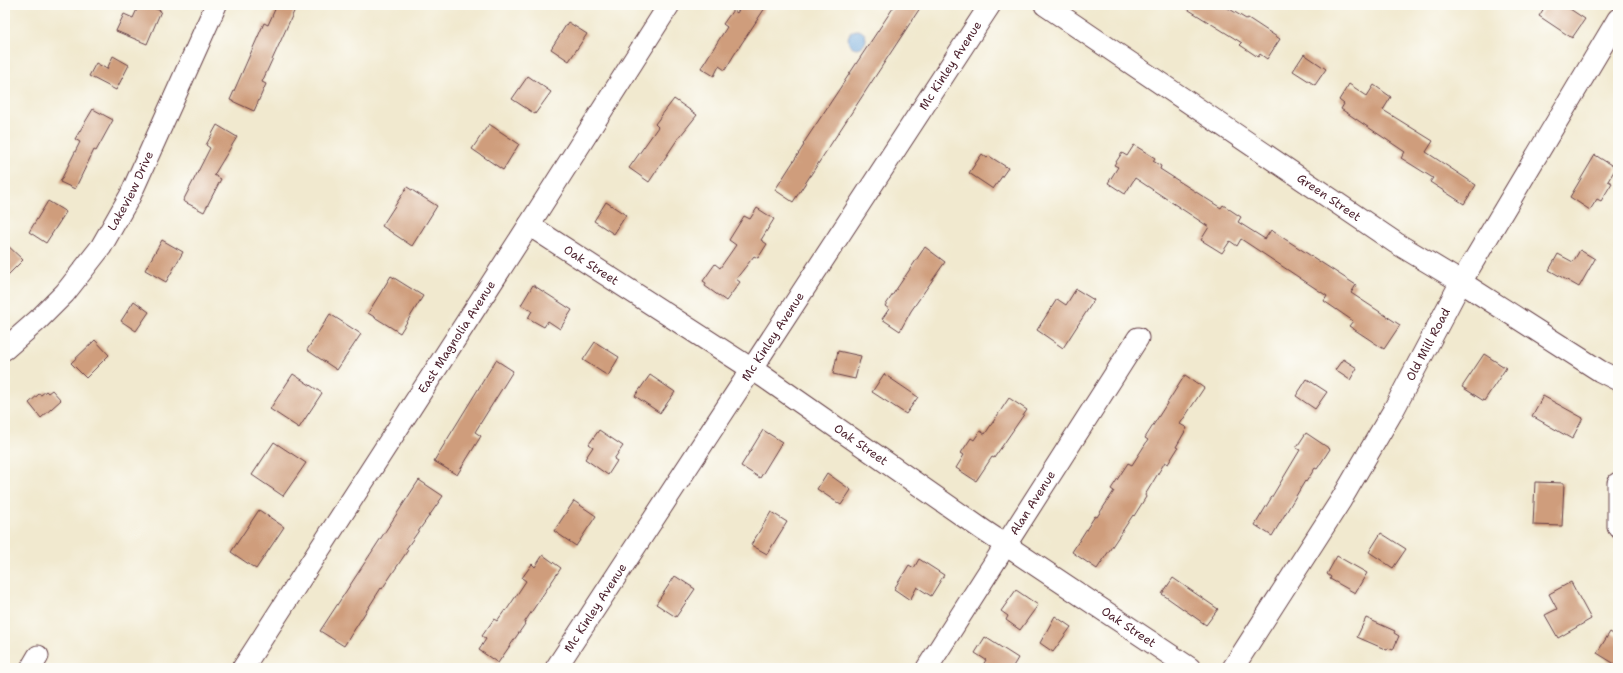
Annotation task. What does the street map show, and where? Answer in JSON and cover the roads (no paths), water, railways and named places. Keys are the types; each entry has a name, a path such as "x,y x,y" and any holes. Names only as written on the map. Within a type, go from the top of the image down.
{"street":[{"name":"Lakeview Drive","path":"5,349 38,320 65,292 101,246 130,196 216,5"},
{"name":"East Magnolia Avenue","path":"244,668 669,5"},
{"name":"Mc Kinley Avenue","path":"556,668 990,5"},
{"name":"Green Street","path":"1045,5 1396,243 1461,282 1600,371 1618,380"},
{"name":"Old Mill Road","path":"1233,668 1345,493 1393,411 1461,282 1618,19"},
{"name":"Oak Street","path":"529,225 751,368 1006,545 1190,668"},
{"name":"Alan Avenue","path":"927,668 1138,338"},
{"path":"1618,483 1618,527"}],"water":[{"path":"857,30 863,33 866,39 863,45 857,48 851,45 848,39 851,33"}]}
